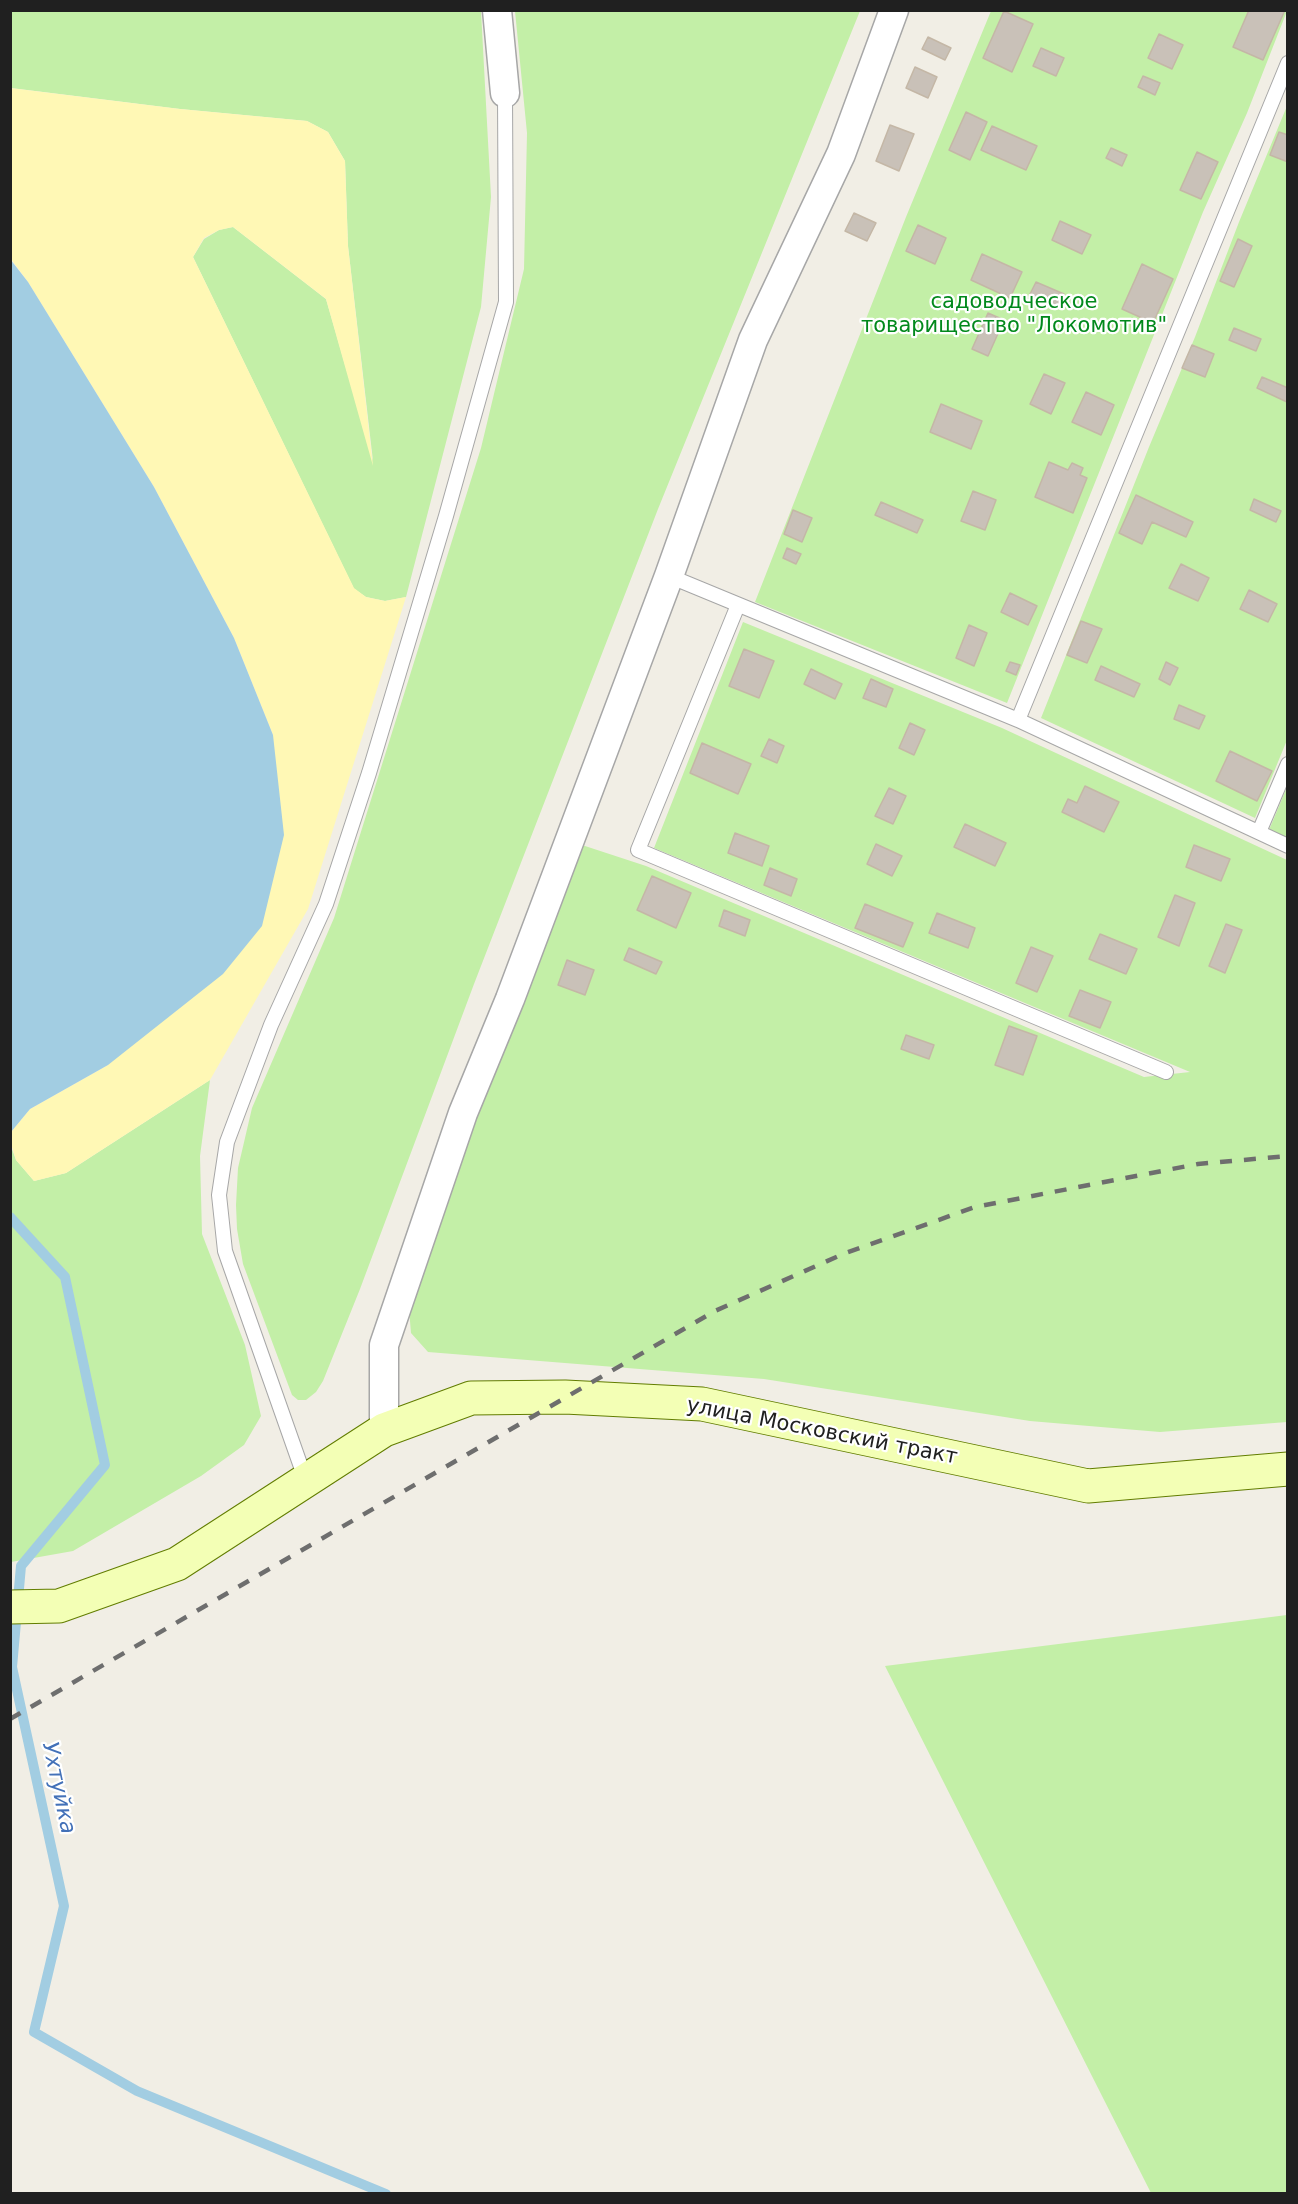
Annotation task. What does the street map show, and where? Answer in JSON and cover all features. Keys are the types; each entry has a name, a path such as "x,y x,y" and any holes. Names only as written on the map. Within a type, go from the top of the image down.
{"street":[{"path":"497,10 505,93"},
{"path":"384,1430 384,1345 463,1113 510,999 669,576 753,340 841,154 894,10"},
{"name":"улица Московский тракт","path":"10,1607 59,1606 177,1564 384,1430 471,1398 565,1397 702,1404 1088,1486 1287,1469"}],"lane":[{"path":"1018,720 1287,63"},
{"path":"306,1481 225,1251 219,1195 227,1142 271,1025 326,904 369,773 446,516 506,302 505,93"},
{"path":"669,576 1018,720 1287,846"},
{"path":"738,605 638,850 1166,1072"},
{"path":"1259,832 1287,764"}],"green space":[{"path":"11,11 481,11 491,197 481,307 406,597 385,601 366,597 354,589 193,257 204,239 219,230 233,227 326,299 373,461 348,246 345,161 328,132 307,121 180,109 11,88"},
{"path":"515,11 860,11 658,509 323,1381 316,1392 306,1400 298,1400 292,1395 243,1264 237,1229 238,1168 252,1108 334,918 481,448 524,269 527,133"},
{"name":"садоводческое товарищество \"Локомотив\"","path":"991,11 1287,11 1247,113 1203,212 1007,703 755,602 906,217"},
{"name":"садоводческое товарищество \"Локомотив\"","path":"1287,106 1287,740 1255,818 1041,718"},
{"path":"743,622 1002,728 1287,860 1287,1422 1160,1432 1030,1421 764,1379 428,1352 411,1333 409,1309 504,1037 582,845 646,866 1144,1077 1190,1072 654,848"},
{"path":"1287,787 1287,838 1269,830"},
{"path":"210,1080 200,1156 202,1234 245,1345 261,1416 244,1445 201,1476 73,1551 11,1562 10,1144 16,1160 34,1181 66,1173"},
{"path":"1287,1615 1287,2193 1151,2193 885,1666"}],"sand":[{"path":"10,88 180,109 307,121 328,132 345,161 348,246 373,466 326,299 233,227 219,230 204,238 193,257 354,588 366,597 385,601 406,597 308,909 210,1080 66,1173 34,1181 16,1160 11,1144 11,1132 30,1109 108,1065 273,735 234,638 154,487 28,282 11,259"}],"water":[{"path":"10,259 28,282 154,487 234,638 273,735 284,835 262,926 223,974 108,1065 30,1109 11,1132"}],"building":[{"path":"1249,10 1285,10 1263,60 1233,47"},
{"path":"1004,11 1033,24 1012,72 983,58"},
{"path":"1159,34 1183,45 1172,69 1148,58"},
{"path":"928,37 951,48 945,60 922,49"},
{"path":"1041,48 1064,58 1056,76 1033,66"},
{"path":"915,67 937,77 928,98 906,88"},
{"path":"1143,76 1160,83 1155,95 1138,87"},
{"path":"966,112 987,122 970,160 949,150"},
{"path":"890,125 914,134 899,171 876,161"},
{"path":"992,126 1037,146 1026,170 981,150"},
{"path":"1279,132 1288,135 1288,162 1270,155"},
{"path":"1111,148 1127,155 1122,166 1106,158"},
{"path":"1197,152 1218,162 1201,199 1180,190"},
{"path":"854,213 876,223 867,241 845,231"},
{"path":"1060,221 1091,235 1082,254 1052,240"},
{"path":"918,225 946,238 935,264 906,251"},
{"path":"1238,239 1252,246 1234,287 1220,281"},
{"path":"982,254 1022,272 1010,298 971,280"},
{"path":"1142,264 1173,279 1153,323 1122,309"},
{"path":"1036,282 1064,294 1057,309 1029,296"},
{"path":"988,313 1004,320 988,356 972,349"},
{"path":"1234,328 1261,339 1256,351 1229,340"},
{"path":"1192,345 1214,354 1205,377 1182,368"},
{"path":"1044,374 1065,383 1051,414 1030,404"},
{"path":"1262,377 1288,388 1287,402 1257,388"},
{"path":"1086,392 1114,405 1101,435 1072,422"},
{"path":"941,404 982,421 971,449 930,432"},
{"path":"1049,462 1068,470 1072,463 1083,468 1080,475 1087,478 1073,513 1035,497"},
{"path":"973,491 996,500 985,530 961,521"},
{"path":"1136,495 1193,522 1186,537 1152,522 1142,544 1119,533"},
{"path":"1254,499 1281,511 1276,522 1250,510"},
{"path":"881,502 923,520 917,533 875,515"},
{"path":"793,510 812,518 802,542 784,534"},
{"path":"787,548 801,554 796,564 783,558"},
{"path":"1181,564 1209,578 1198,601 1169,588"},
{"path":"1249,590 1277,604 1268,622 1240,609"},
{"path":"1010,593 1037,606 1028,625 1001,612"},
{"path":"1081,621 1102,629 1087,663 1067,655"},
{"path":"969,625 987,633 974,666 956,658"},
{"path":"744,649 774,661 759,698 729,686"},
{"path":"1010,662 1020,665 1016,675 1006,671"},
{"path":"1166,662 1178,668 1170,685 1159,679"},
{"path":"1101,666 1140,684 1134,697 1095,680"},
{"path":"811,669 842,684 835,699 804,684"},
{"path":"871,679 893,689 886,707 863,698"},
{"path":"1179,705 1205,716 1199,729 1174,719"},
{"path":"910,723 925,730 914,755 899,748"},
{"path":"769,739 784,746 777,763 761,756"},
{"path":"702,743 751,764 738,794 690,773"},
{"path":"1230,751 1272,771 1257,801 1216,781"},
{"path":"1085,786 1119,802 1104,832 1062,812 1068,799 1077,803"},
{"path":"889,788 906,796 893,824 875,816"},
{"path":"965,824 1006,843 995,866 954,847"},
{"path":"735,833 769,846 762,866 728,853"},
{"path":"876,844 902,856 892,876 867,864"},
{"path":"1194,845 1230,859 1221,881 1186,867"},
{"path":"770,868 797,879 791,896 764,885"},
{"path":"652,876 691,893 676,928 637,910"},
{"path":"1175,895 1195,903 1179,946 1158,937"},
{"path":"865,904 913,923 903,947 855,928"},
{"path":"724,910 750,920 745,936 719,926"},
{"path":"937,913 975,928 968,948 929,933"},
{"path":"1226,924 1242,930 1225,973 1209,966"},
{"path":"1100,934 1137,949 1126,974 1089,959"},
{"path":"1031,947 1053,956 1037,992 1016,983"},
{"path":"629,948 662,962 656,974 624,960"},
{"path":"567,960 594,970 585,995 558,985"},
{"path":"1080,990 1111,1002 1100,1028 1069,1016"},
{"path":"1009,1026 1037,1036 1023,1075 995,1065"},
{"path":"906,1035 934,1045 929,1059 901,1049"}],"waterway":[{"name":"Ухтуйка","path":"10,1217 65,1277 105,1465 21,1566 12,1667 64,1906 34,2032 137,2091 386,2194"}],"railway":[{"path":"10,1719 715,1311 843,1254 975,1207 1198,1164 1288,1156"}]}
